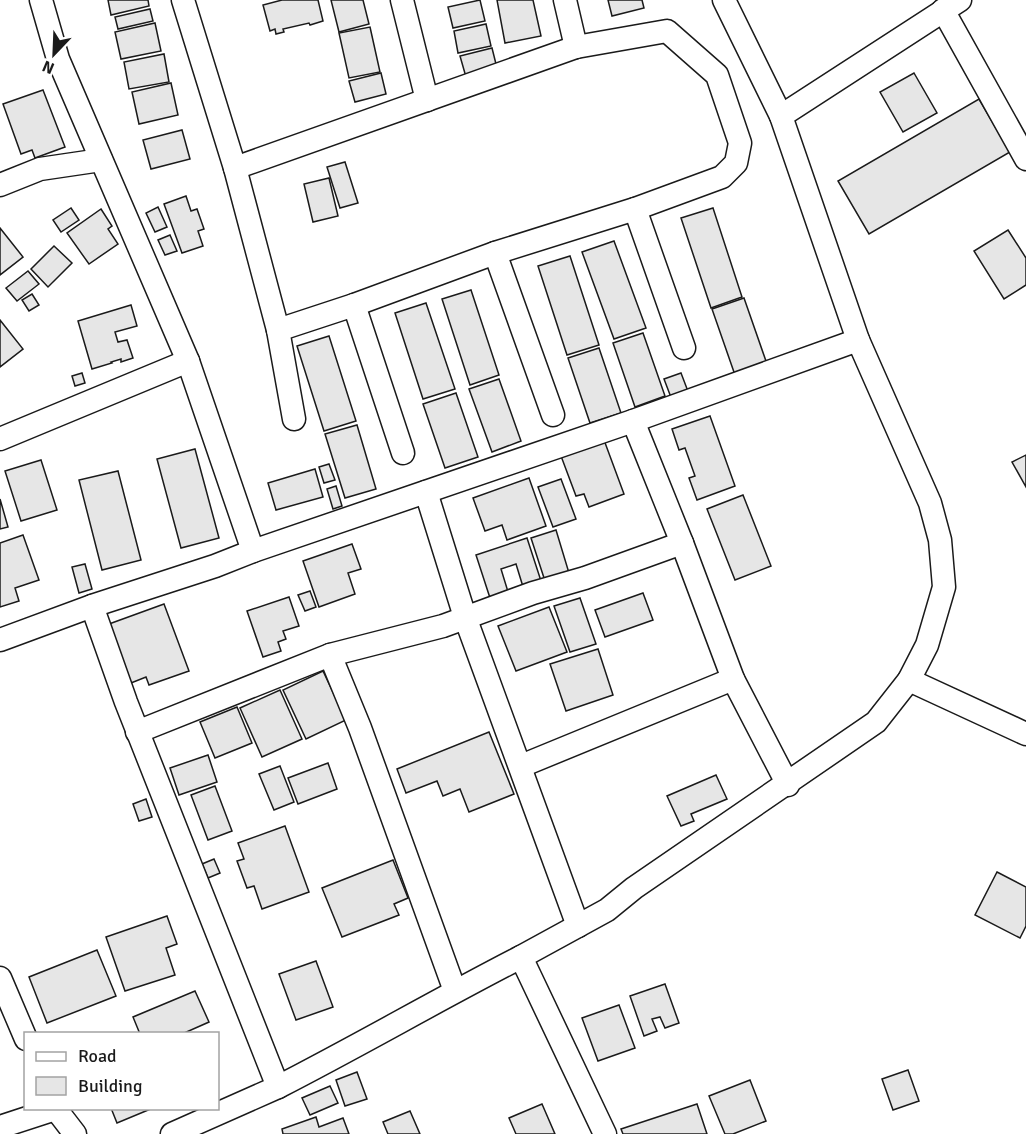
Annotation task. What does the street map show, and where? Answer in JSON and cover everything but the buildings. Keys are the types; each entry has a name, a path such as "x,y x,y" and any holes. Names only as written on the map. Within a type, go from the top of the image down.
{"street":[{"path":"41,0 58,59 188,361 253,551"},
{"path":"183,0 235,168 278,330 294,419"},
{"path":"402,0 427,100"},
{"path":"565,0 576,47"},
{"path":"172,1134 278,1087 373,1038 455,991 607,910 634,888 788,785 876,722 909,680 927,645 944,588 940,540 930,503 858,340 781,117 724,0"},
{"path":"781,117 952,5 1026,159"},
{"path":"235,168 576,47 667,31 717,75 740,143 736,163 722,177 635,209 495,253 354,305 278,330"},
{"path":"0,185 40,169 101,160"},
{"path":"635,209 684,348"},
{"path":"495,253 553,415"},
{"path":"354,305 403,453"},
{"path":"0,640 92,606 215,567 253,551 633,421 858,340"},
{"path":"0,439 188,361"},
{"path":"633,421 733,679 788,785"},
{"path":"426,492 465,617 579,926"},
{"path":"137,732 330,655 443,626 533,593 585,579 682,543"},
{"path":"92,606 137,732 278,1087"},
{"path":"330,655 360,729 455,991"},
{"path":"521,766 733,679"},
{"path":"909,680 1026,734"},
{"path":"521,957 604,1134"},
{"path":"0,978 24,1034"},
{"path":"0,1127 52,1110"},
{"path":"56,1110 75,1134"}]}
